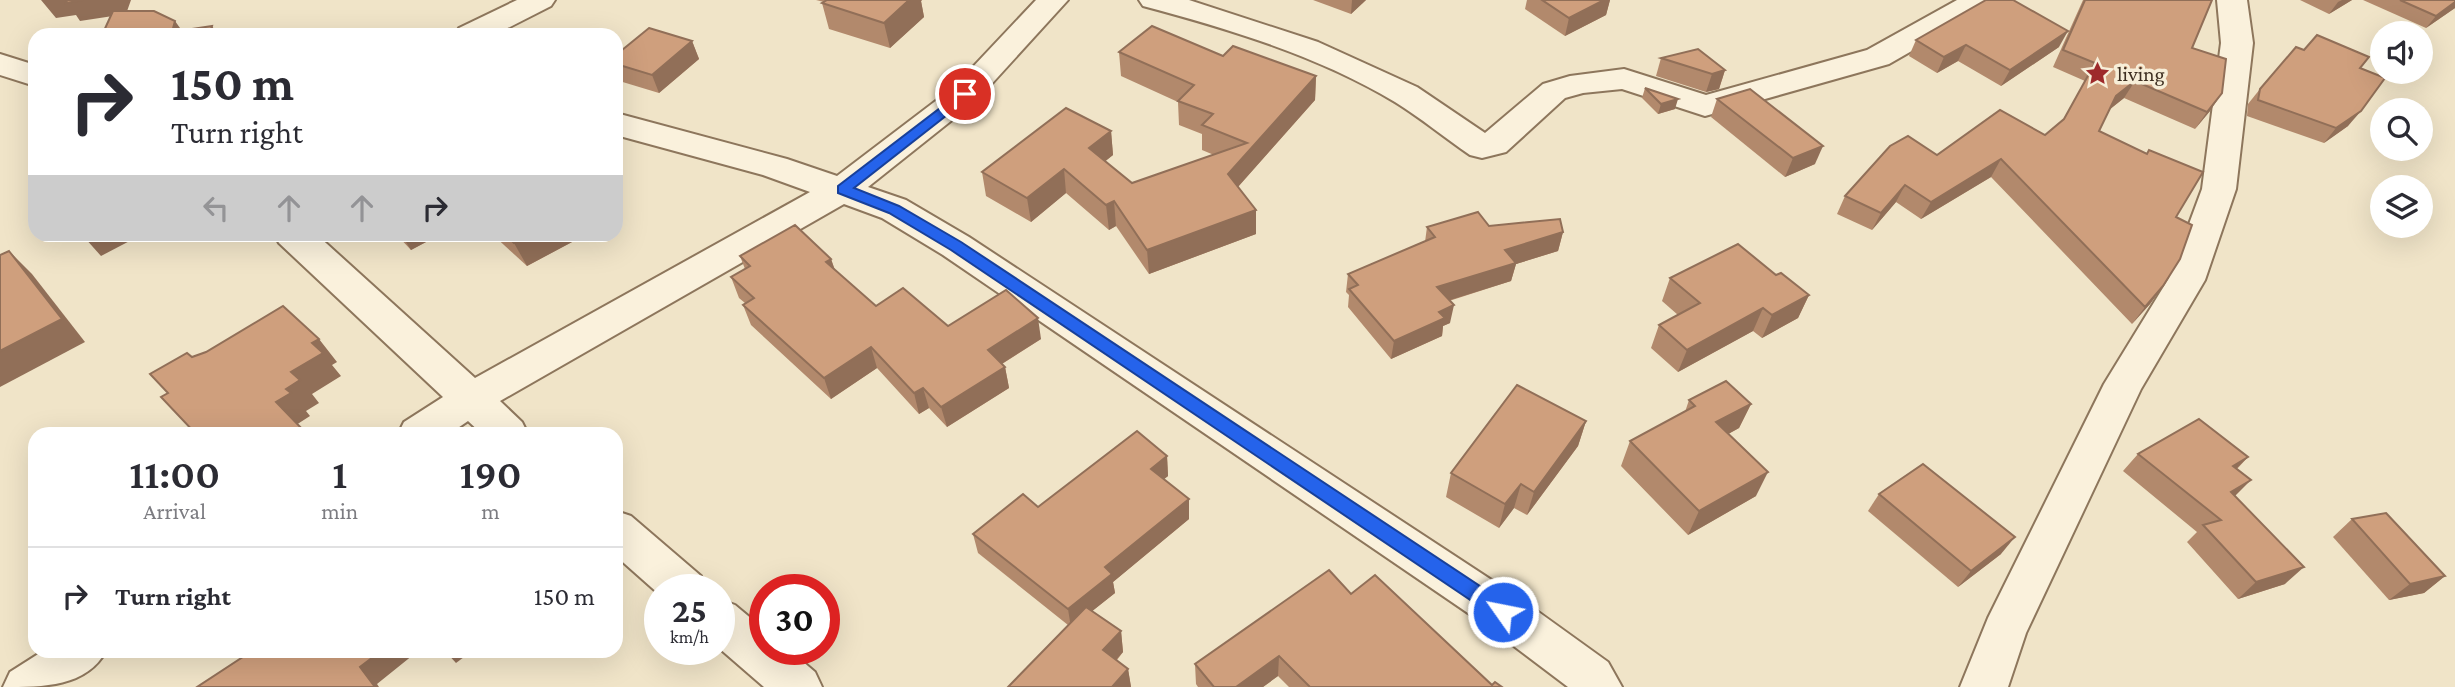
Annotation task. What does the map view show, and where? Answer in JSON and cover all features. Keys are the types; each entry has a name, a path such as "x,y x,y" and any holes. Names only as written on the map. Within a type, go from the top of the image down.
{"street":[{"path":"484,28 540,0"},
{"path":"428,427 472,398 843,189 965,94 1053,0"},
{"path":"1154,0 1201,12 1340,64 1395,88 1482,148 1494,144 1554,91 1581,83 1624,79 1706,106 1878,57 1979,0"},
{"path":"1984,687 2004,632 2124,384 2187,280 2219,189 2237,43 2232,0"},
{"path":"0,64 28,74"},
{"path":"623,126 775,167 894,209 956,246 1145,370 1503,612 1591,677 1598,687"},
{"path":"301,242 502,427"},
{"path":"623,535 667,574"},
{"path":"735,633 798,687"},
{"path":"27,687 72,658"}],"building":[{"path":"827,0 909,0 884,23 822,3"},
{"path":"1542,0 1604,0 1569,18"},
{"path":"1986,0 2013,0 2068,31 2010,70 1966,45 1944,57 1916,40"},
{"path":"2085,0 2212,0 2192,48 2226,59 2222,93 2207,112 2135,81 2116,96 2099,131 2147,154 2149,150 2203,172 2176,217 2192,225 2180,259 2163,286 2145,307 2001,159 1931,202 1905,185 1881,213 1845,196 1890,146 1908,136 1937,155 2000,110 2045,135 2064,119 2095,63 2063,50"},
{"path":"2400,0 2455,0 2455,2 2436,16"},
{"path":"113,11 154,11 175,21 173,28 105,28"},
{"path":"1152,26 1223,56 1233,46 1316,76 1228,174 1256,210 1147,250 1114,201 1106,205 1064,169 1027,198 982,172 1066,108 1111,131 1089,148 1132,183 1247,143 1202,125 1213,114 1178,101 1194,85 1119,52"},
{"path":"649,28 692,41 652,75 623,66 623,49"},
{"path":"2317,35 2369,57 2360,68 2370,72 2370,84 2381,84 2361,111 2336,128 2258,100 2260,89 2296,47 2304,50"},
{"path":"1698,49 1725,70 1712,74 1661,58"},
{"path":"1645,88 1678,99 1661,104"},
{"path":"1750,89 1823,146 1793,158 1717,99"},
{"path":"1478,212 1489,226 1560,219 1563,232 1505,250 1516,263 1437,287 1454,305 1439,312 1445,318 1394,341 1349,289 1358,285 1348,274 1435,237 1427,227"},
{"path":"795,225 831,259 826,262 876,306 903,288 948,326 1006,290 1038,318 988,350 1005,367 941,407 923,388 914,393 871,347 824,378 743,305 754,298 731,277 750,266 740,256"},
{"path":"1738,244 1776,275 1781,273 1809,295 1772,315 1763,308 1687,350 1659,325 1700,303 1670,278"},
{"path":"9,251 62,319 0,351 0,255"},
{"path":"283,306 319,339 312,343 323,353 291,372 300,380 286,389 291,393 276,402 300,427 189,427 161,397 168,393 150,374 187,353 192,357 206,352"},
{"path":"1726,381 1751,404 1716,422 1768,472 1699,511 1630,441 1695,406 1689,400"},
{"path":"1517,385 1586,421 1534,492 1521,484 1505,504 1451,473"},
{"path":"2199,419 2248,457 2233,466 2251,480 2231,492 2304,567 2256,582 2203,525 2221,520 2138,454"},
{"path":"1137,431 1167,456 1151,469 1189,499 1105,567 1112,574 1068,609 973,534 1023,494 1038,507"},
{"path":"1923,464 2015,537 1971,571 1879,494"},
{"path":"2386,513 2445,576 2410,584 2352,519"},
{"path":"1329,570 1351,594 1375,575 1492,685 1495,682 1502,687 1310,687 1279,656 1236,687 1214,687 1195,664"},
{"path":"1086,607 1121,631 1103,650 1128,669 1112,687 1008,687"},
{"path":"241,658 372,658 360,667 375,687 197,687"}],"place":[{"name":"living","path":"2097,74"}],"route":[{"path":"965,94 843,189 894,209 956,246 1503,612"}]}
